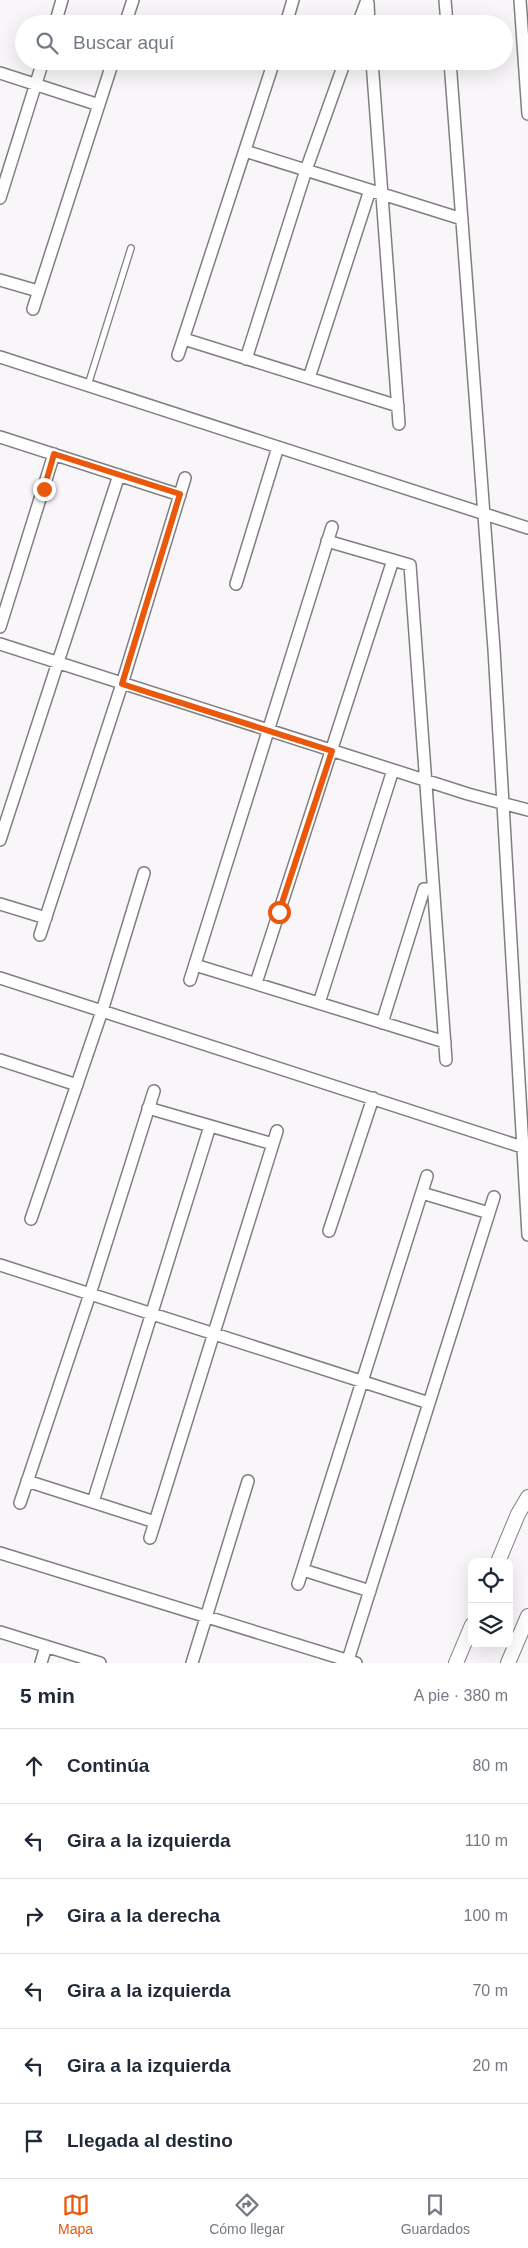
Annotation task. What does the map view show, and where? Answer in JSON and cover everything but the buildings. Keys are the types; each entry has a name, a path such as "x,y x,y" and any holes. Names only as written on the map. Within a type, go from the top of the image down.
{"street":[{"path":"58,15 62,0"},
{"path":"128,15 133,0"},
{"path":"289,15 294,0"},
{"path":"361,15 367,0"},
{"path":"367,0 368,15"},
{"path":"445,0 446,15"},
{"path":"520,0 528,114"},
{"path":"0,198 40,70"},
{"path":"33,309 110,70"},
{"path":"178,355 271,70"},
{"path":"246,359 306,170 342,70"},
{"path":"373,70 399,424"},
{"path":"451,70 484,514 528,1235"},
{"path":"0,73 99,105"},
{"path":"245,151 462,219"},
{"path":"309,378 370,190"},
{"path":"0,280 38,291"},
{"path":"184,340 398,406"},
{"path":"0,357 528,528"},
{"path":"0,437 180,494"},
{"path":"236,584 278,447"},
{"path":"0,628 54,454"},
{"path":"0,840 119,475"},
{"path":"40,935 122,684 185,478"},
{"path":"190,980 332,527"},
{"path":"327,542 410,565 446,1060"},
{"path":"256,984 393,560"},
{"path":"0,644 332,751 528,810"},
{"path":"318,1003 393,770"},
{"path":"31,1219 102,1011 144,873"},
{"path":"382,1023 424,889 433,888"},
{"path":"0,904 46,918"},
{"path":"194,964 445,1042"},
{"path":"0,978 522,1147"},
{"path":"0,1061 77,1085"},
{"path":"20,1503 90,1294 154,1091"},
{"path":"329,1231 373,1098"},
{"path":"148,1108 273,1144"},
{"path":"92,1502 210,1126"},
{"path":"150,1538 277,1131"},
{"path":"298,1584 427,1176"},
{"path":"422,1193 489,1214"},
{"path":"0,1553 352,1662 370,1590 494,1197"},
{"path":"0,1265 429,1404"},
{"path":"27,1481 155,1522"},
{"path":"192,1663 248,1481"},
{"path":"500,1558 518,1514 528,1497"},
{"path":"303,1570 370,1590"},
{"path":"508,1663 528,1616"},
{"path":"0,1632 100,1663"},
{"path":"456,1663 468,1634"},
{"path":"41,1663 46,1646"}],"lane":[{"path":"88,385 131,248"}],"route":[{"path":"44,489 54,454 180,494 122,684 332,751 279,912"}]}
